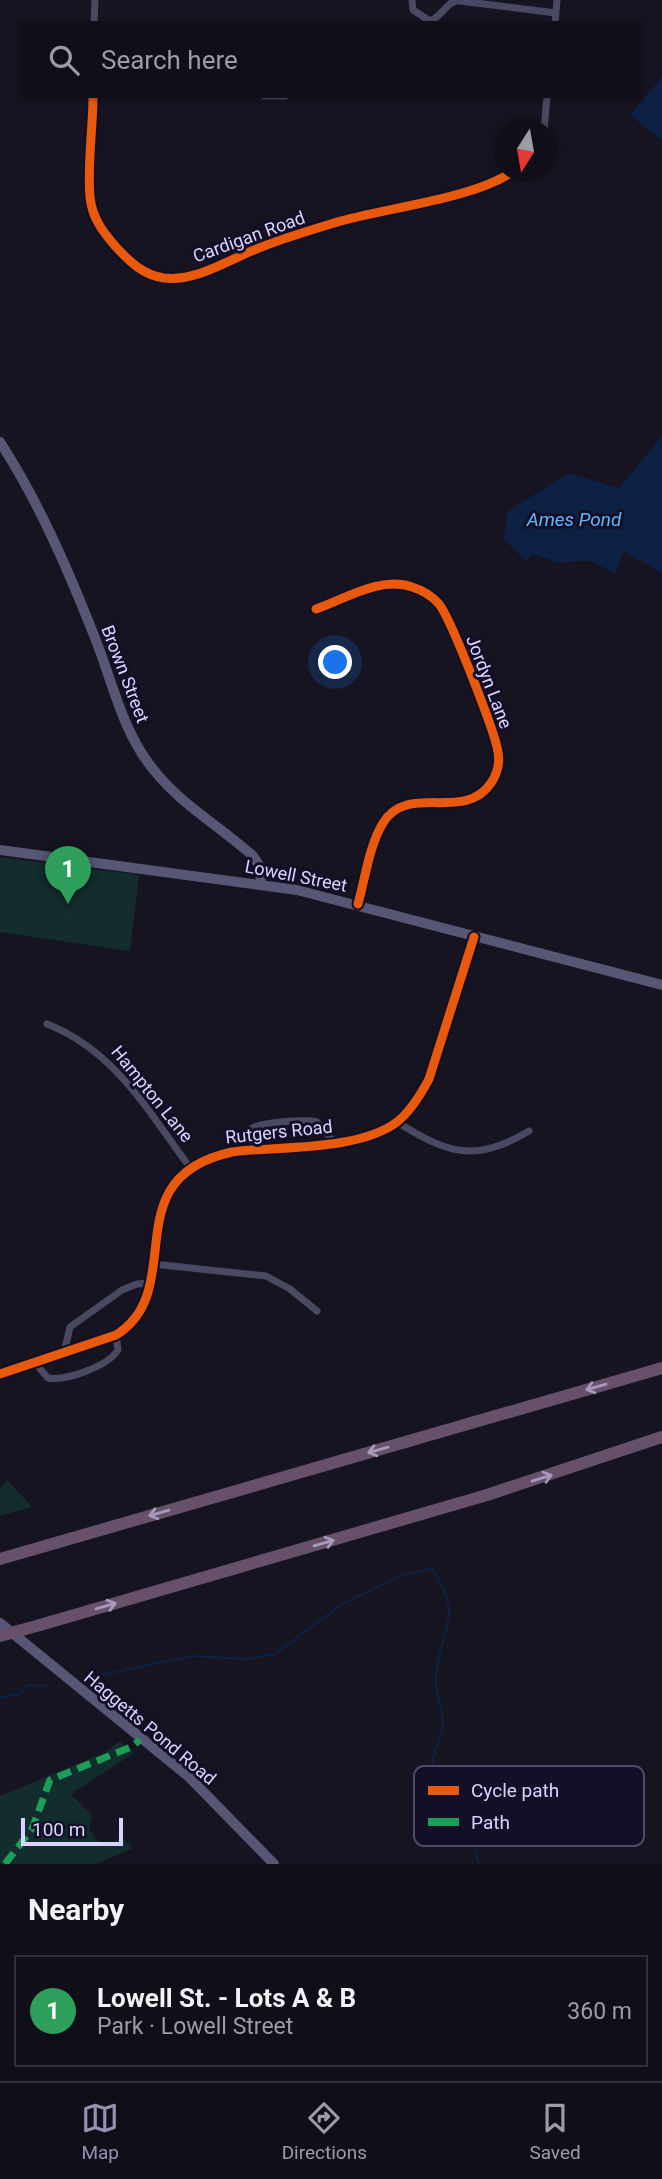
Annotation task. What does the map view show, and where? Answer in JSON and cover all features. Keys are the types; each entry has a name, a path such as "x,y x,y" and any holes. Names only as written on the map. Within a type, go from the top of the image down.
{"highway":[{"path":"0,1559 662,1368"},
{"path":"0,1636 487,1495 662,1437"}],"street":[{"path":"94,21 95,0"},
{"path":"412,0 413,10 430,21 453,1 556,13"},
{"path":"555,21 557,0"},
{"name":"Cardigan Road","path":"93,98 90,197 94,216 101,230 130,262 145,273 163,278 180,278 200,272 263,246 344,220 495,182"},
{"path":"545,119 547,98"},
{"name":"Brown Street","path":"0,442 71,580 100,652 119,712 138,748 182,801 253,856 260,867 261,884"},
{"name":"Jordyn Lane","path":"316,609 388,584 410,586 433,598 451,626 499,754 493,780 471,800 459,803 408,803 391,813 378,833 358,904"},
{"name":"Lowell Street","path":"0,850 261,884 358,904 662,985"},
{"name":"Rutgers Road","path":"0,1374 116,1335 137,1317 151,1283 162,1206 169,1193 191,1169 214,1156 245,1150 334,1142 376,1133 397,1122 419,1097 429,1079 474,937"},
{"name":"Hampton Lane","path":"47,1024 82,1040 110,1063 191,1169"},
{"name":"Rutgers Road","path":"245,1150 246,1134 254,1127 306,1121 317,1122 334,1142"},
{"path":"397,1122 442,1147 467,1153 509,1143 529,1131"},
{"path":"153,1264 266,1276 285,1285 317,1311"},
{"path":"64,1353 70,1327 122,1290 137,1284 151,1283"},
{"name":"Rutgers Road","path":"36,1363 48,1378 59,1378 109,1360 118,1350 116,1335"},
{"name":"Haggetts Pond Road","path":"0,1623 139,1740 188,1777 274,1864"}],"green space":[{"path":"0,857 139,875 130,951 0,932"},
{"path":"7,1480 32,1507 0,1516 0,1488"},
{"path":"120,1741 134,1753 71,1794 92,1816 89,1828 96,1840 109,1844 122,1838 133,1848 97,1864 0,1864 0,1796 106,1752"}],"water":[{"path":"662,77 662,140 630,115"},
{"name":"Ames Pond","path":"662,436 662,573 624,551 615,574 592,561 557,562 532,554 526,561 504,539 507,512 568,473 619,488"}],"waterway":[{"path":"81,1679 193,1656 246,1659 275,1654 342,1604 402,1575 432,1569 442,1585 449,1610 436,1675 443,1723 433,1766"},
{"path":"0,1698 20,1694 28,1685 45,1686"},
{"path":"473,1846 479,1864"}],"marked path":[{"path":"5,1864 32,1829 50,1780 131,1747 140,1740"}],"cycle path":[{"path":"93,98 89,172 93,212 103,230 126,258 143,271 164,278 202,273 273,243 334,223 452,196 494,181"},
{"path":"316,609 363,590 388,584 412,587 433,598 445,614 462,652 498,752 495,776 480,795 452,802 407,805 394,811 383,823 374,842 358,904"},
{"path":"0,1374 116,1335 137,1315 148,1291 162,1209 174,1185 196,1165 232,1152 318,1146 362,1138 381,1131 402,1118 429,1079 474,937"}],"place":[{"name":"Lowell St. - Lots A & B","path":"68,904"}]}
